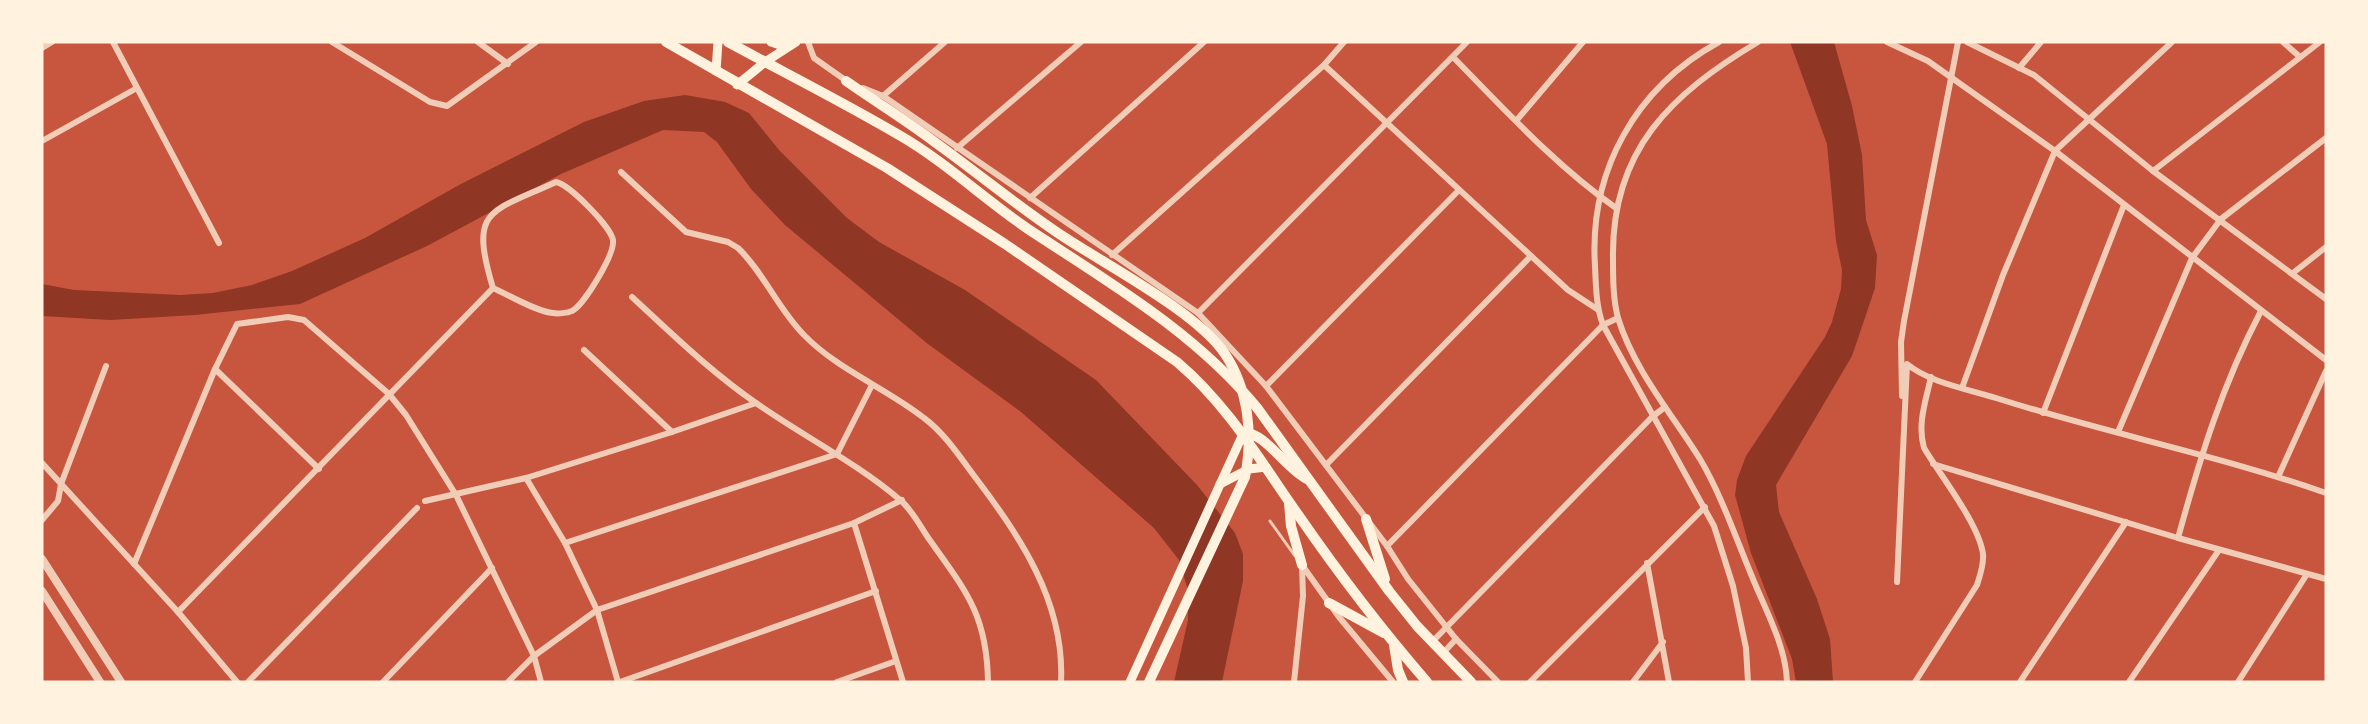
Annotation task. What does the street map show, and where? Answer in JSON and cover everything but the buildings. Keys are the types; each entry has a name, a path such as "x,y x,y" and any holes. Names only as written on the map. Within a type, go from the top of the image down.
{"main road":[{"path":"666,42 887,168 1148,341 1203,385 1243,434 1261,467 1385,634 1427,682"},
{"path":"716,71 718,42"},
{"path":"728,42 900,135 1019,222 1166,321 1204,353 1240,387 1389,591 1471,682"},
{"path":"771,42 783,46 794,43"},
{"path":"738,85 765,62 794,43"},
{"path":"846,81 939,145 1062,236 1205,332 1224,353 1244,396 1249,447 1240,490 1149,682"},
{"path":"900,135 912,136 957,160"},
{"path":"1130,682 1243,434"},
{"path":"1243,434 1257,435 1294,473 1310,481"},
{"path":"1220,484 1261,467"},
{"path":"1289,502 1291,526 1302,565"},
{"path":"1366,519 1389,591"},
{"path":"1329,603 1385,634"},
{"path":"1394,644 1403,682"}],"street":[{"path":"42,48 52,42"},
{"path":"113,42 219,243"},
{"path":"332,42 430,102 447,106 536,42"},
{"path":"478,42 508,64"},
{"path":"808,42 814,58 846,81 883,96 1198,313 1266,386 1387,546 1408,579 1456,639 1498,682"},
{"path":"883,96 945,42"},
{"path":"957,148 1081,42"},
{"path":"1030,198 1204,42"},
{"path":"1112,255 1324,65 1344,42"},
{"path":"1198,313 1467,42"},
{"path":"1516,121 1583,42"},
{"path":"1719,42 1683,67 1657,91 1629,124 1610,161 1599,195 1594,232 1597,309 1603,325 1652,417 1714,526 1733,586 1746,648 1748,682"},
{"path":"1887,42 1928,61 2055,151 2326,360"},
{"path":"1958,42 1949,76 1901,342 1897,582 1907,364 1931,377 2043,413 2201,455 2326,493"},
{"path":"1966,42 2034,75 2153,171 2221,219 2326,299"},
{"path":"2019,68 2041,42"},
{"path":"1962,388 2003,275 2055,151 2086,119 2172,42"},
{"path":"2283,42 2300,57"},
{"path":"2153,171 2320,42"},
{"path":"1754,43 1694,84 1668,108 1645,138 1627,175 1616,207 1613,257 1618,318 1646,377 1701,461 1719,496 1777,637 1787,682"},
{"path":"1453,57 1516,121 1599,195 1616,207"},
{"path":"1324,65 1385,124 1568,290 1597,309"},
{"path":"42,141 137,88"},
{"path":"2118,432 2192,258 2221,219 2326,138"},
{"path":"621,172 686,232 728,242 738,248 803,334 872,385 925,418 952,446 1025,548 1045,588 1057,626 1062,664 1061,682"},
{"path":"556,182 561,183 572,189 611,234 612,255 581,303 571,311 551,314 493,288 482,252 482,240 484,225 496,209 556,182"},
{"path":"1266,386 1459,190"},
{"path":"2043,413 2124,205"},
{"path":"2293,273 2326,247"},
{"path":"1326,465 1531,256"},
{"path":"178,612 493,288"},
{"path":"632,297 693,353 756,403 837,454 902,500 964,590 979,617 987,659 988,682"},
{"path":"2178,538 2201,455 2236,359 2261,311"},
{"path":"134,564 215,369 237,324 297,318 304,320 389,394 406,415 456,495 534,656 541,682"},
{"path":"1387,546 1603,325 1618,318"},
{"path":"584,350 672,432"},
{"path":"42,520 58,501 61,484 106,366"},
{"path":"215,369 319,469"},
{"path":"2278,477 2326,371"},
{"path":"1915,682 1977,585 1982,570 1983,554 1977,534 1924,448 1920,427 1931,377"},
{"path":"565,543 837,454 872,385"},
{"path":"425,501 526,478 756,403"},
{"path":"1433,641 1652,417 1665,407"},
{"path":"42,463 178,612 237,682"},
{"path":"1933,464 2219,550 2326,579"},
{"path":"526,478 565,543 597,610 619,682 876,591"},
{"path":"508,682 534,656 597,610 854,523 902,500"},
{"path":"1530,682 1705,507"},
{"path":"248,682 417,508"},
{"path":"2020,682 2126,522"},
{"path":"854,523 903,682"},
{"path":"2129,682 2219,550"},
{"path":"42,559 121,682"},
{"path":"1647,563 1669,682"},
{"path":"1302,565 1367,654 1393,682"},
{"path":"1294,682 1303,596 1302,565"},
{"path":"383,682 492,568"},
{"path":"2238,682 2307,574"},
{"path":"42,591 100,682"},
{"path":"1444,652 1456,639"},
{"path":"1633,682 1663,642"},
{"path":"837,682 896,662"}],"lane":[{"path":"1269,521 1302,565"}],"shaded area":[{"path":"1790,42 1834,42 1852,106 1862,155 1866,220 1877,255 1875,288 1852,356 1776,485 1779,512 1817,599 1830,639 1833,682 1796,682 1792,659 1751,553 1735,495 1737,480 1746,456 1825,337 1832,322 1841,289 1842,270 1836,241 1827,144"},
{"path":"685,95 725,102 749,113 779,150 847,218 879,242 965,290 1096,380 1197,485 1235,533 1243,554 1243,581 1222,682 1174,682 1188,620 1187,587 1179,560 1154,528 1021,412 928,344 785,225 751,189 717,142 704,132 663,130 561,174 427,246 300,304 195,315 110,320 42,316 42,284 74,290 180,295 213,293 252,285 292,271 365,238 459,185 584,122 644,101"}]}
